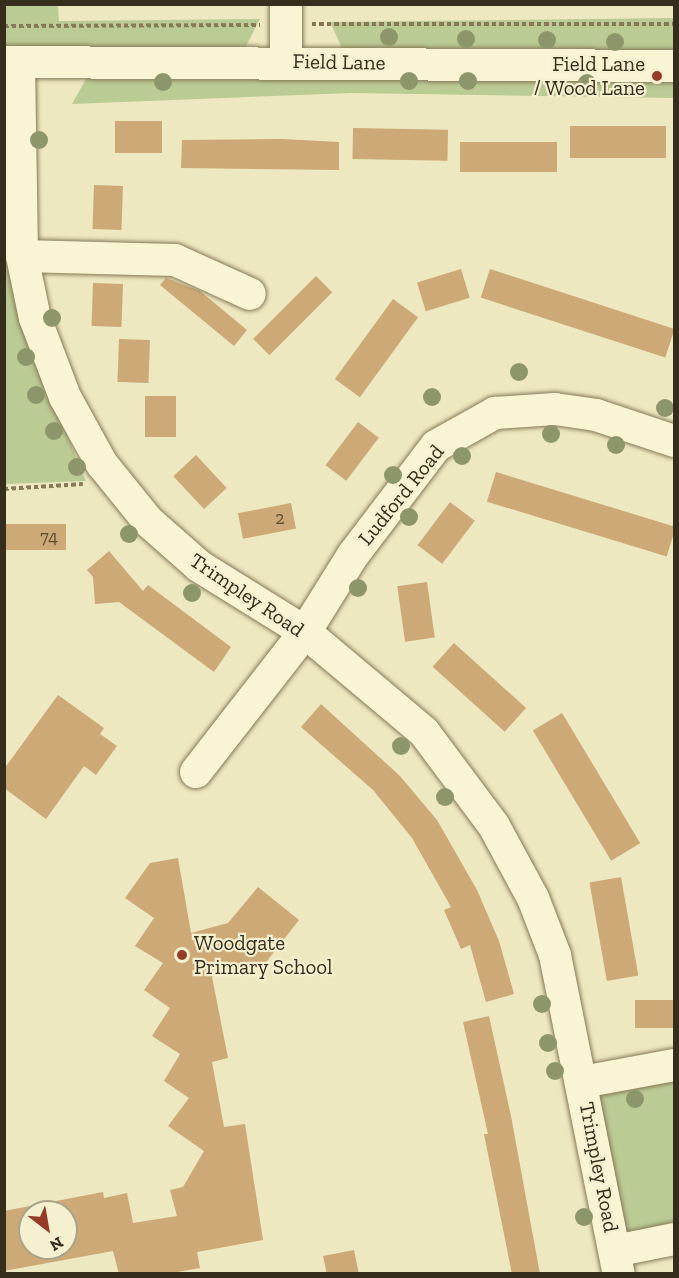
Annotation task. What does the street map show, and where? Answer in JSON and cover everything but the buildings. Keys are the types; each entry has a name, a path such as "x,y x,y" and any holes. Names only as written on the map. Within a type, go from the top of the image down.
{"street":[{"path":"286,14 286,61"},
{"name":"Field Lane","path":"12,63 286,61 675,66"},
{"name":"Trimpley Road","path":"12,63 22,256 35,318 65,397 117,482 148,521 199,566 305,633 424,732 494,826 532,898 555,955 617,1262 675,1239"},
{"path":"22,256 175,260 250,294"},
{"name":"Ludford Road","path":"195,772 305,633 352,555 436,446 495,413 555,409 596,415 675,441"},
{"name":"Trimpley Road","path":"582,1082 675,1065"}],"path":[{"path":"4,26 286,14 675,24"},
{"path":"4,489 117,482"}],"green space":[{"path":"5,5 58,5 59,21 260,19 245,48 5,48"},
{"path":"674,18 674,51 342,48 330,22"},
{"path":"252,73 674,78 674,98 351,93 72,104 86,79"},
{"path":"4,120 36,361 86,481 5,484"},
{"path":"674,1073 674,1230 624,1241 594,1088"}],"place":[{"name":"Field Lane / Wood Lane","path":"657,76"},
{"name":"Woodgate Primary School","path":"182,955"}]}
